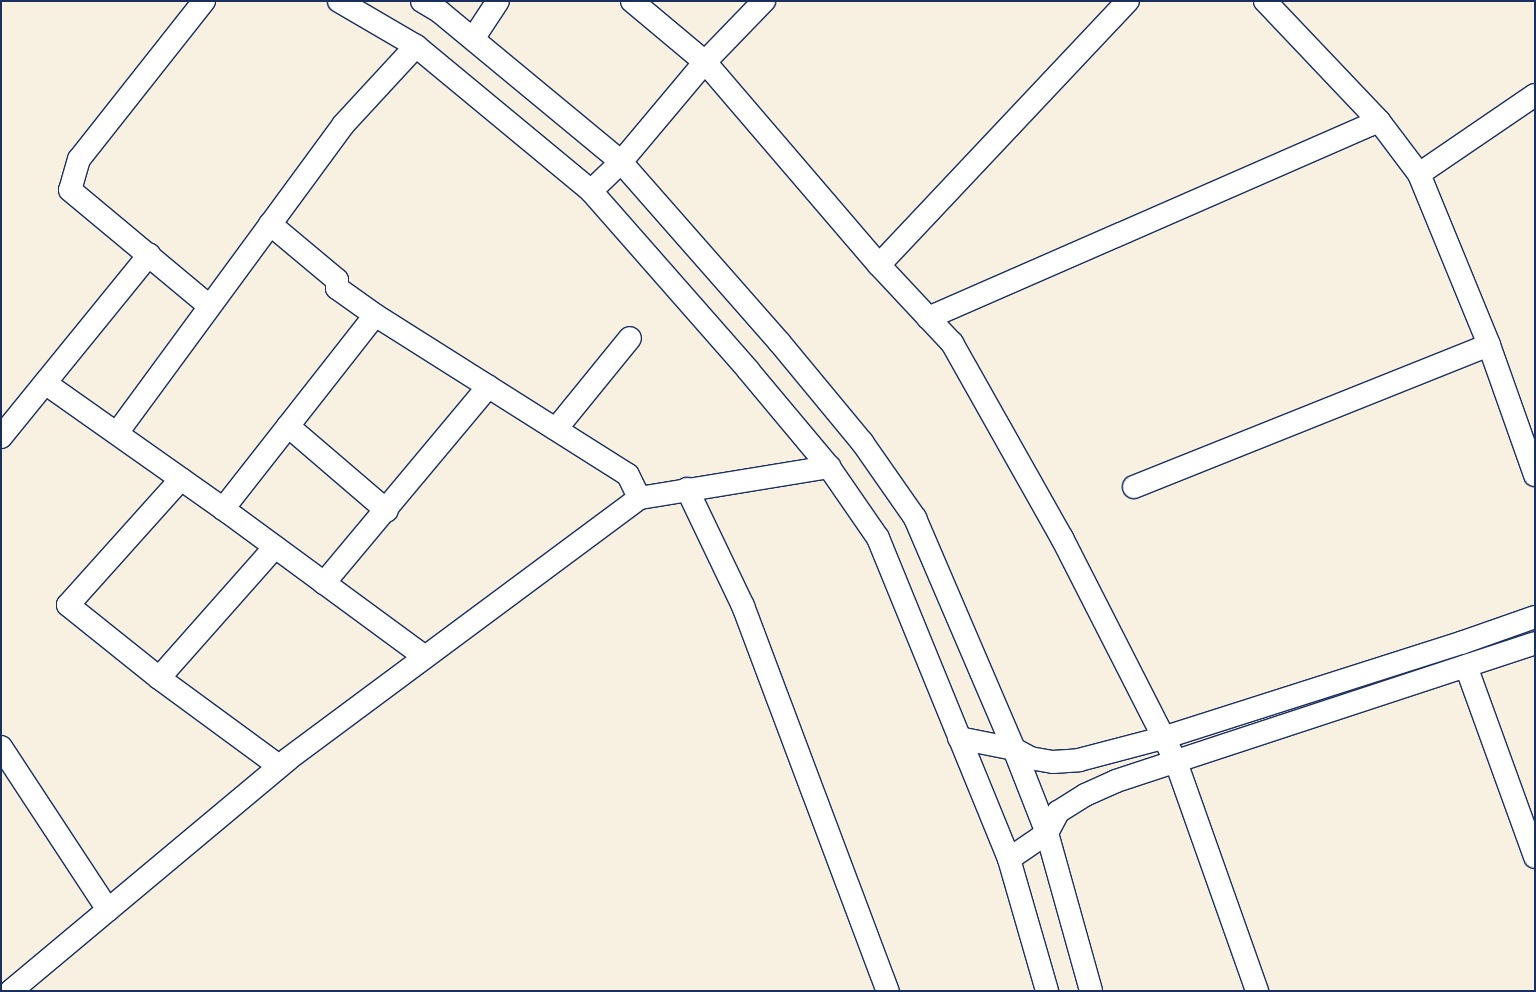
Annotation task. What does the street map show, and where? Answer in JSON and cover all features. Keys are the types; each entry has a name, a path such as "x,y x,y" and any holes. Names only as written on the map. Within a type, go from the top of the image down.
{"street":[{"path":"204,1 79,159 70,190 209,306"},
{"path":"339,1 416,46 591,191 748,370 829,467 878,538 1009,859 1047,991"},
{"path":"422,1 440,12 621,162 780,343 862,442 915,518 1014,749 1047,833 1091,991"},
{"path":"473,39 498,1"},
{"path":"632,1 704,62 879,265 952,343 1062,538 1176,762 1257,991"},
{"path":"591,191 621,162 704,62 764,1"},
{"path":"879,265 1128,1"},
{"path":"1265,1 1379,121 1419,174 1489,345 1535,475"},
{"path":"117,433 344,124 416,46"},
{"path":"1419,174 1535,95"},
{"path":"928,318 1379,121"},
{"path":"270,224 336,280 337,288 375,315 628,475 639,498"},
{"path":"1,438 149,255"},
{"path":"223,509 375,315"},
{"path":"556,429 630,338"},
{"path":"1134,487 1489,345"},
{"path":"46,383 223,509 425,657"},
{"path":"324,583 387,511 488,387"},
{"path":"288,426 387,511"},
{"path":"12,991 279,766 639,498 829,467"},
{"path":"181,479 68,605 159,678 279,766"},
{"path":"688,489 743,606 888,991"},
{"path":"159,678 275,547"},
{"path":"959,738 1014,749 1030,758 1053,762 1072,761 1163,738 1461,643 1535,617"},
{"path":"1009,859 1047,833 1058,812 1085,795 1116,781 1535,643"},
{"path":"1466,666 1535,857"},
{"path":"1,747 108,910"}]}
